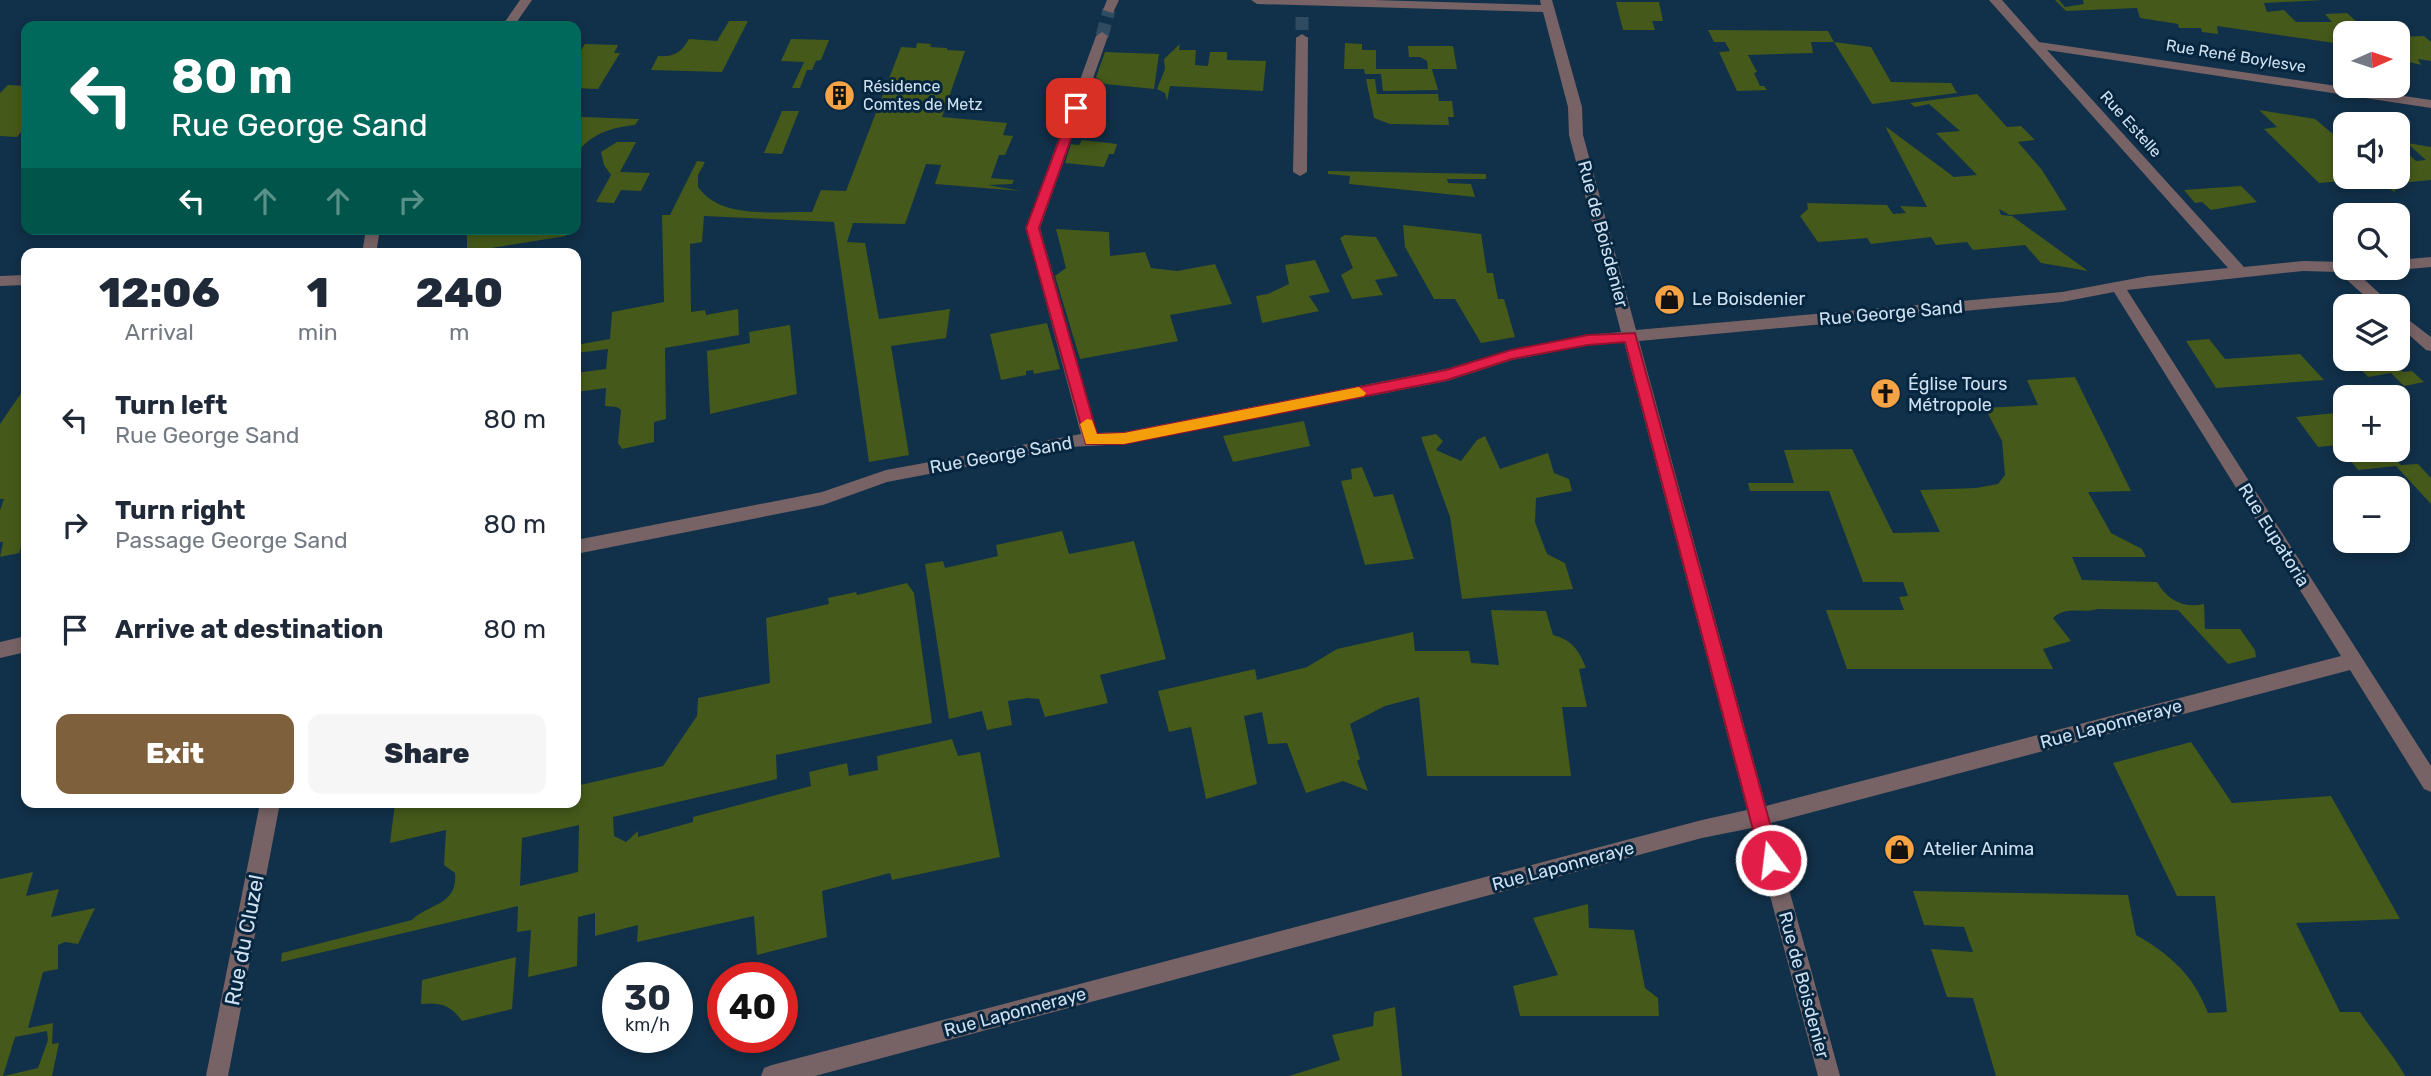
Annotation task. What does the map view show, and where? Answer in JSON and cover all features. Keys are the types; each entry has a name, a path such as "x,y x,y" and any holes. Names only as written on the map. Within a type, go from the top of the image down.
{"street":[{"path":"511,21 526,0"},
{"path":"1256,0 1302,8 1548,5"},
{"name":"Rue Estelle","path":"1995,0 2240,272"},
{"name":"Rue de Boisdenier","path":"1548,5 1576,107 1576,135 1829,1076"},
{"path":"1091,440 1033,228 1102,36"},
{"path":"1300,172 1302,38"},
{"name":"Rue René Boylesve","path":"2036,45 2431,104"},
{"path":"2410,264 2431,262"},
{"name":"Rue George Sand","path":"581,546 823,498 886,476 1071,441 1124,438 1447,375 1511,355 1588,340 2049,298 2148,281 2303,266 2333,267"},
{"path":"0,281 21,280"},
{"path":"2358,280 2372,294"},
{"name":"Rue Eupatoria","path":"2118,287 2431,783"},
{"path":"2410,328 2431,346"},
{"path":"0,650 21,645"},
{"name":"Rue Laponneraye","path":"772,1076 1689,832 1759,817 2354,661"},
{"name":"Rue du Cluzel","path":"218,1076 269,808"}],"green space":[{"path":"2055,0 2059,0 2065,7 2084,4 2083,0 2323,0 2264,3 2267,12 2284,10 2296,22 2332,22 2325,14 2347,13 2356,21 2333,21 2333,43 2217,26 2218,34 2202,32 2201,28 2179,28 2178,24 2140,18 2137,8 2066,11"},
{"path":"1616,2 1659,2 1663,21 1652,21 1655,30 1623,30"},
{"path":"729,21 748,21 722,72 651,70 658,56 677,53 689,39 717,41"},
{"path":"1708,30 1828,31 1834,42 1811,42 1813,53 1748,55 1757,72 1754,73 1760,86 1767,90 1737,91 1719,52 1730,51 1725,42 1714,42"},
{"path":"2424,36 2431,42 2431,61 2418,59 2421,65 2410,62 2410,37"},
{"path":"791,39 829,40 821,60 816,61 812,70 807,70 800,88 792,88 804,62 781,61"},
{"path":"1834,42 1871,47 1891,82 1951,83 1957,93 1872,104"},
{"path":"917,43 965,51 942,117 1007,123 1003,135 1013,136 1005,155 999,155 991,178 1014,180 1012,184 988,185 1021,191 935,184 941,165 926,164 905,224 853,223 847,242 865,243 879,319 950,309 946,338 891,346 909,455 869,462 834,222 704,216 702,242 690,244 691,312 705,310 706,315 738,309 739,335 665,348 666,419 654,422 654,442 622,449 618,443 621,410 605,406 606,388 581,391 581,372 606,369 608,349 581,352 581,344 610,339 612,312 664,302 662,215 670,215 697,161 705,162 698,175 698,187 708,198 720,205 750,212 812,212 821,190 846,191 901,47 916,48"},
{"path":"1345,43 1362,44 1362,50 1376,50 1376,69 1428,69 1427,61 1420,57 1409,57 1408,46 1453,46 1457,69 1432,69 1438,90 1383,91 1381,74 1365,74 1364,69 1344,69"},
{"path":"585,44 618,45 614,53 620,53 598,89 581,88 581,50"},
{"path":"1180,44 1179,50 1196,50 1195,65 1208,66 1210,52 1227,52 1227,60 1266,61 1263,91 1170,86 1167,101 1165,93 1157,89 1165,69 1164,59"},
{"path":"1105,52 1159,54 1154,89 1105,84 1096,77"},
{"path":"1366,79 1375,79 1377,94 1438,94 1439,101 1452,101 1454,117 1448,117 1449,125 1390,124 1374,118"},
{"path":"8,85 21,86 21,132 17,137 0,136 0,93"},
{"path":"1977,94 2007,127 2021,126 2035,140 2018,142 2042,170 2067,210 2010,215 1999,209 2001,215 2012,216 2088,271 2041,263 2025,245 1973,250 1967,242 1936,245 1931,237 1871,244 1867,238 1818,242 1800,216 1808,209 1807,203 1887,205 1893,214 1906,213 1900,206 1927,207 1885,126 1954,177 1977,175 1936,133 1960,131 1929,104 1915,107 1910,103"},
{"path":"2259,110 2315,119 2333,134 2333,182 2319,183 2264,129 2277,127"},
{"path":"782,111 799,111 782,154 764,153"},
{"path":"581,117 639,119 635,125 595,136 582,147"},
{"path":"1082,140 1117,144 1114,154 1109,154 1104,167 1065,163 1071,144 1079,145"},
{"path":"617,142 636,142 620,172 650,173 641,191 621,190 614,203 596,202 611,175 604,165 601,152"},
{"path":"2410,144 2431,147 2431,180 2410,182 2410,156 2416,161 2426,160"},
{"path":"1328,171 1486,174 1486,179 1447,179 1448,183 1471,184 1475,197 1349,184 1350,176 1328,174"},
{"path":"2241,186 2257,202 2211,210 2202,202 2195,203 2184,190"},
{"path":"1403,225 1481,234 1487,273 1493,273 1498,299 1504,299 1515,337 1481,343 1455,299 1434,299 1405,247"},
{"path":"1056,229 1109,232 1110,256 1145,252 1151,268 1177,271 1215,264 1232,304 1170,315 1178,341 1080,359 1055,276 1066,268"},
{"path":"467,235 566,235 492,248 467,248"},
{"path":"1345,235 1376,237 1398,276 1375,280 1383,295 1352,299 1341,275 1353,268 1340,238"},
{"path":"1315,260 1330,292 1309,296 1319,311 1262,323 1256,296 1268,294 1289,284 1285,265"},
{"path":"1047,323 1060,369 1034,374 1033,370 1026,371 1026,375 1001,380 990,334"},
{"path":"790,325 797,394 710,414 707,351 750,343 749,332"},
{"path":"2209,339 2225,359 2300,354 2324,380 2216,388 2186,341"},
{"path":"2363,371 2412,371 2424,382 2403,385 2391,373 2368,377"},
{"path":"2075,377 2131,491 2088,492 2111,533 2142,549 2146,557 2072,557 2082,580 2157,582 2166,594 2177,602 2204,604 2205,629 2240,629 2255,650 2256,657 2228,664 2178,610 2098,609 2064,612 2053,618 2071,641 2043,649 2053,669 1847,669 1826,610 1904,610 1899,597 1908,596 1903,582 1863,582 1829,491 1750,491 1748,483 1794,483 1784,450 1852,449 1893,533 1940,532 1920,490 1976,488 1998,484 2005,475 2002,441 1985,408 2038,405 2027,380"},
{"path":"21,393 21,547 19,553 0,557 3,542 0,542 0,510 4,499 0,499 0,424"},
{"path":"2333,413 2333,446 2318,447 2296,417"},
{"path":"1304,421 1310,446 1233,462 1223,436"},
{"path":"1436,434 1443,441 1436,450 1461,461 1477,440 1485,436 1500,469 1548,453 1554,473 1569,479 1572,491 1536,498 1535,522 1547,554 1565,563 1573,589 1462,599 1450,517 1421,437"},
{"path":"2352,462 2418,464 2431,478 2431,504 2410,481 2410,476 2405,476 2396,466 2358,470"},
{"path":"1362,467 1374,497 1393,494 1414,559 1365,565 1341,481 1352,479 1351,469"},
{"path":"1062,531 1069,554 1134,541 1166,659 1100,675 1108,703 1045,717 1039,699 1008,701 1012,725 987,730 982,711 949,719 925,564 943,561 945,568 998,556 996,545"},
{"path":"907,583 914,593 932,723 776,755 777,779 613,817 614,836 626,842 638,831 638,837 693,822 693,817 811,786 809,772 847,763 849,776 878,770 877,756 952,739 958,756 980,752 1000,857 892,880 890,873 822,891 827,937 757,955 754,916 637,942 638,925 595,936 595,913 578,917 577,966 528,977 531,930 517,932 518,906 281,962 282,953 412,920 441,902 452,891 455,873 444,865 446,830 390,843 394,808 581,808 581,785 663,766 697,716 698,698 770,683 766,618 829,604 828,598 856,592 857,595","holes":["579,825 578,872 520,886 522,838"]},
{"path":"1491,610 1546,611 1553,635 1570,643 1586,668 1579,669 1587,707 1562,707 1571,776 1427,776 1419,697 1385,706 1350,724 1360,759 1357,761 1368,791 1343,781 1306,793 1287,743 1268,744 1262,712 1244,716 1257,784 1206,799 1191,727 1169,732 1158,691 1255,669 1257,680 1307,667 1337,649 1413,632 1415,651 1469,651 1471,663 1499,665"},
{"path":"2191,742 2232,803 2331,796 2400,919 2296,923 2340,1012 2360,1012 2405,1076 1996,1076 1973,998 1947,997 1931,949 1973,952 1964,927 1924,925 1913,891 2128,895 2136,935 2180,967 2196,988 2208,1013 2227,1012 2215,896 2177,896 2113,763"},
{"path":"33,872 26,896 59,889 51,917 95,908 78,944 65,942 58,945 58,969 43,972 28,1028 53,1023 52,1044 59,1043 52,1076 4,1076 38,1068 48,1040 47,1031 15,1037 3,1076 0,1076 0,879"},
{"path":"1588,904 1589,928 1634,930 1645,988 1658,998 1659,1016 1520,1016 1513,986 1558,975 1533,918"},
{"path":"516,957 512,1009 462,1021 454,1011 444,1006 421,1004 422,980"},
{"path":"1395,1007 1402,1076 1289,1076 1340,1060 1332,1035 1373,1026 1374,1012"}],"tunnel":[{"path":"1102,36 1109,10"},
{"path":"1302,17 1302,38"}],"slow traffic":[{"path":"1087,424 1091,440 1124,438 1359,393"}],"place":[{"name":"Résidence Comtes de Metz","path":"840,95"},
{"name":"Le Boisdenier","path":"1669,299"},
{"name":"Église Tours Métropole","path":"1885,394"},
{"name":"Atelier Anima","path":"1900,849"}],"route":[{"path":"1076,108 1033,228 1091,440 1124,438 1447,375 1511,355 1588,340 1630,336 1771,860"}]}
